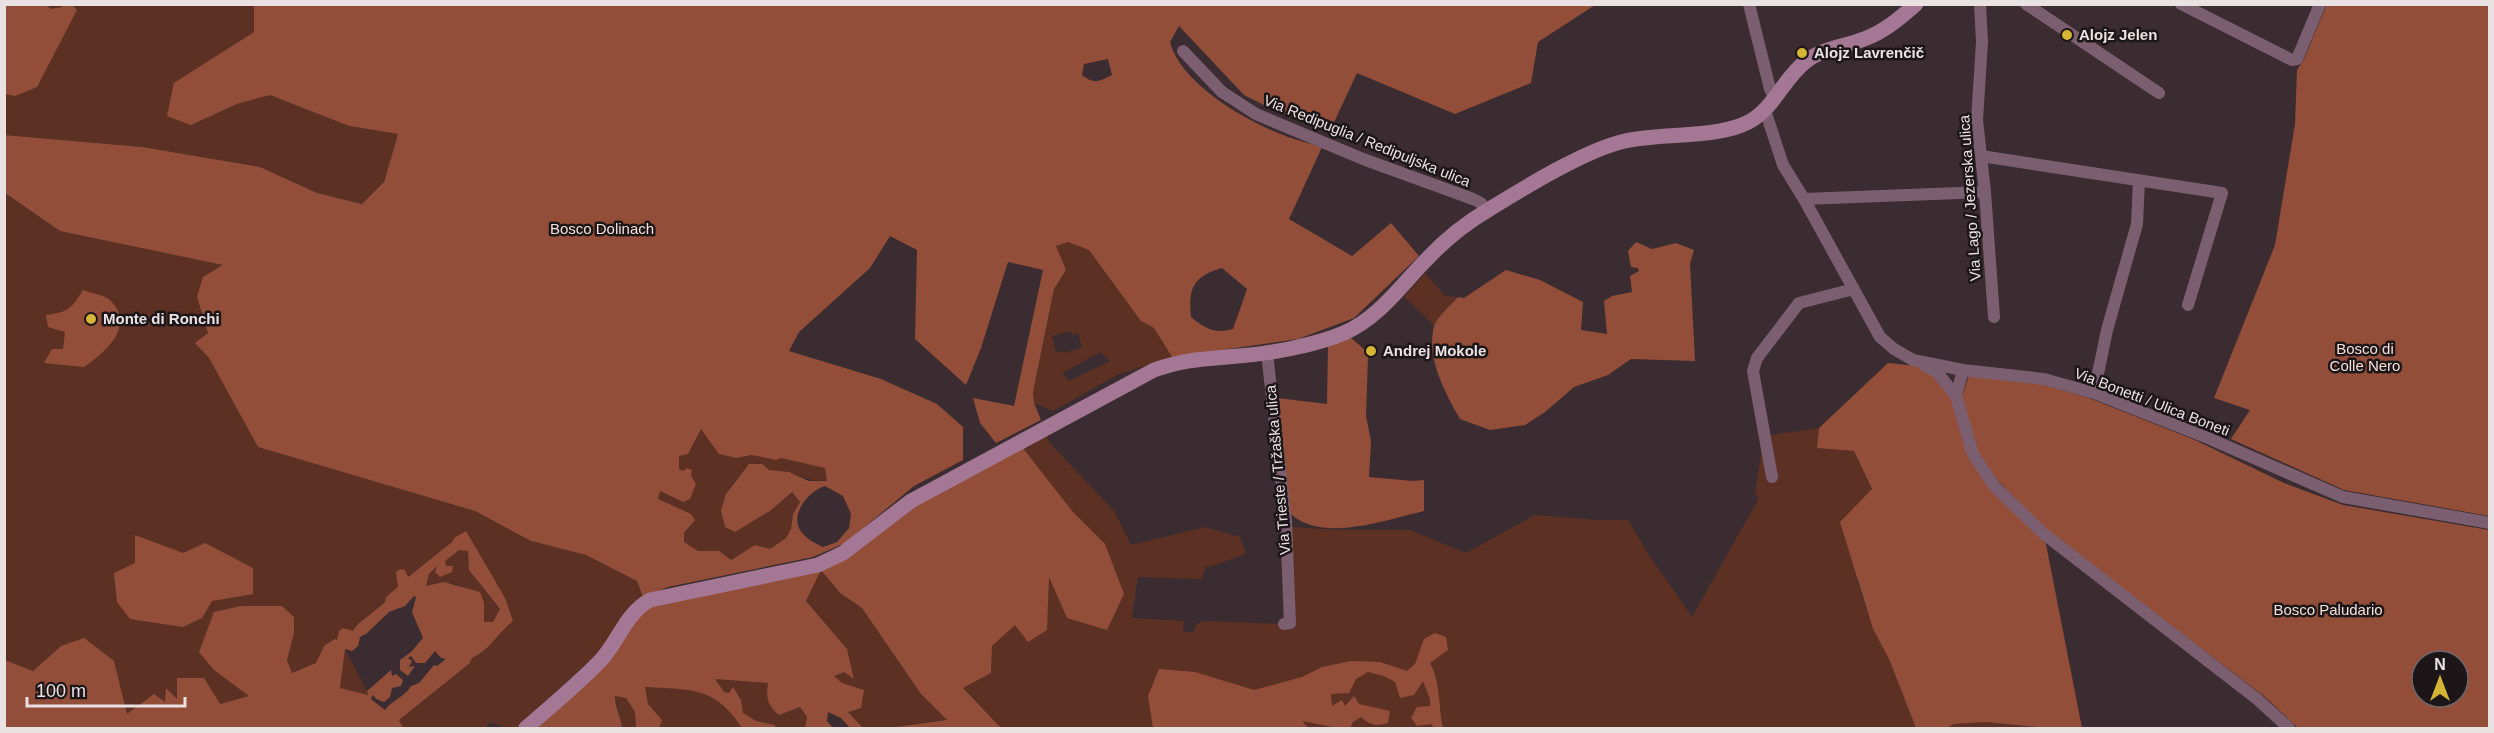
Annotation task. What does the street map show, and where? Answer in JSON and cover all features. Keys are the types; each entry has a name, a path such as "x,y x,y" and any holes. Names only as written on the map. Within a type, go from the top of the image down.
{"street":[{"name":"Via Bonetti / Ulica Boneti","path":"1749,4 1770,89 1770,105 1783,165 1880,337 1894,349 1913,360 1963,370 2044,379 2094,393 2208,438 2343,497 2490,523"},
{"path":"526,729 601,660 615,644 630,617 640,606 662,597 818,565 843,553 911,501 1154,370 1187,359 1267,353 1344,333 1363,323 1381,308 1429,256 1486,211 1597,150 1651,136 1731,129 1748,123 1770,105 1803,63 1829,49 1875,35 1916,4"},
{"name":"Via Lago / Jezerska ulica","path":"1980,4 1982,42 1977,120 1994,317"},
{"path":"2026,4 2159,93"},
{"path":"2181,4 2292,60 2297,59 2320,4"},
{"name":"Via Redipuglia / Redipuljska ulica","path":"1183,51 1222,92 1256,114 1363,159 1473,199 1481,203 1486,211"},
{"path":"1981,156 2222,193 2188,304"},
{"path":"2094,393 2107,330 2137,224 2139,180"},
{"path":"1804,199 1985,192"},
{"path":"1772,477 1753,371 1757,358 1799,303 1854,289"},
{"name":"Via Trieste / Tržaška ulica","path":"1267,353 1286,522 1287,623"},
{"path":"1913,360 1937,372 1956,396 1973,454 1994,486 2044,534 2257,699 2289,729"},
{"path":"1956,396 1963,370"}],"shaded area":[{"path":"4,5 254,5 254,32 223,52 191,125 237,104 270,95 349,126 398,134 384,182 362,204 317,193 260,167 142,147 5,135"},
{"path":"4,193 60,231 224,265 197,297 208,333 196,344 209,358 258,447 475,511 531,541 586,555 637,581 643,597 604,647 517,728 506,728 490,722 486,728 403,728 399,720 470,663 472,658 484,651 513,621 466,531 454,538 452,542 407,577 400,569 397,572 398,587 395,592 353,631 339,631 337,641 324,646 316,663 292,673 287,660 294,633 214,670 250,696 220,704 177,678 177,700 165,703 154,694 127,715 114,661 61,646 33,671 5,660"},
{"path":"1068,242 1089,250 1146,322 1154,328 1172,357 1117,375 1053,411 1034,403 1033,392 1054,289 1066,270 1055,246","holes":["1071,331 1073,335 1078,333 1082,348 1063,353 1062,351 1056,352 1052,336","1101,352 1110,361 1069,381 1062,373"]},
{"path":"1425,273 1445,296 1458,297 1434,325 1404,297"},
{"path":"701,428 737,458 751,455 771,459 781,458 825,467 827,481 772,471 744,475 734,483 721,510 735,532 770,511 792,492 800,502 793,514 791,529 786,538 770,549 754,547 731,560 719,551 697,551 683,542 684,534 691,526 684,512 657,499 659,491 683,502 683,472 679,469 679,456 693,446"},
{"path":"1819,428 1817,448 1854,451 1872,490 1857,581 1873,629 1889,659 1916,728 1001,728 963,688 991,673 992,646 1015,624 1049,575 1067,618 1107,629 1105,544 1073,512 1022,448 1047,435 1049,442 1114,511 1131,545 1205,527 1240,537 1246,554 1209,567 1206,566 1202,579 1138,577 1132,618 1184,621 1183,632 1194,632 1196,624 1205,621 1284,624 1280,526 1336,530 1410,530 1466,553 1535,515 1628,520 1692,617 1759,498 1755,493 1764,436"},
{"path":"460,549 468,551 469,570 500,610 493,622 484,623 484,603 464,587 444,584 425,587 429,574 438,565 436,572 453,566 446,566 444,561"},
{"path":"821,570 840,593 862,608 921,694 947,720 889,728 863,728 848,712 864,690 842,683 833,676 844,671 854,678 847,649 806,601"},
{"path":"345,649 369,695 340,688"},
{"path":"714,679 768,683 779,715 800,707 807,717 805,728 775,728 775,725 756,721 743,713 741,700 733,687 729,693 724,692"},
{"path":"644,687 688,690 711,697 732,714 742,728 659,728 662,720 648,704"},
{"path":"615,696 626,698 635,712 636,728 622,728"},
{"path":"1986,722 2048,728 1947,728 1953,724"}],"green space":[{"path":"5,4 46,5 51,9 63,7 61,5 72,5 77,10 37,87 15,96 5,94"},
{"name":"Bosco di Colle Nero","path":"2327,4 2489,5 2489,516 2344,490 2231,439 2250,410 2214,398 2275,245 2295,124 2297,70 2304,59"},
{"name":"Bosco Dolinach","path":"254,5 1595,5 1538,42 1531,83 1455,114 1357,73 1330,131 1274,110 1244,95 1179,26 1170,42 1176,57 1186,71 1214,97 1263,126 1322,147 1289,219 1352,256 1391,223 1419,256 1354,318 1298,339 1172,357 1154,328 1141,321 1089,250 1068,242 1056,246 1066,270 1054,289 1033,392 1034,403 1041,420 996,443 980,423 973,398 1014,406 1043,270 1008,262 981,348 966,385 915,339 917,250 890,236 870,268 799,332 789,351 881,379 937,404 963,427 963,460 914,486 845,543 813,557 668,587 643,597 637,581 586,555 531,541 475,511 258,447 209,358 195,343 208,333 197,297 203,277 223,265 60,231 5,193 4,135 142,147 260,167 317,193 362,204 384,182 398,134 349,126 270,95 237,104 191,125 167,116 174,83 254,32","holes":["1108,59 1112,75 1100,80 1090,80 1082,75 1084,64","1222,268 1247,289 1233,329 1221,331 1210,329 1191,317 1190,299 1194,285 1212,271","701,429 719,454 737,458 751,455 776,460 781,458 825,468 827,481 809,481 789,472 769,470 762,464 749,464 726,494 721,510 725,527 735,532 770,511 792,492 800,502 793,514 791,529 786,538 770,549 755,545 731,560 719,551 698,551 684,542 684,533 695,520 691,514 658,499 660,491 683,502 690,499 696,484 691,476 692,470 679,469 679,456 688,454","825,486 843,496 851,514 849,528 837,542 823,547 805,536 800,530 797,517 803,503"]},
{"path":"1636,242 1652,249 1676,243 1694,250 1690,264 1695,361 1631,359 1608,375 1574,387 1545,412 1525,425 1490,430 1460,419 1438,375 1432,338 1436,322 1458,297 1464,298 1506,270 1540,280 1583,302 1581,330 1607,334 1604,301 1612,296 1632,292 1630,276 1639,271 1638,268 1631,267 1628,251"},
{"path":"83,290 107,298 117,310 120,319 115,338 84,367 44,363 52,349 63,349 65,332 48,327 46,315 69,308"},
{"path":"1349,336 1366,351 1368,357 1366,416 1371,441 1369,477 1424,480 1424,511 1363,526 1331,528 1301,521 1287,511 1278,398 1327,404 1328,345"},
{"path":"1888,363 1927,367 1956,396 1973,454 2044,534 2082,728 2048,728 1986,722 1954,724 1947,728 1916,728 1889,659 1873,629 1840,522 1872,489 1854,451 1817,448 1819,428"},
{"name":"Bosco Paludario","path":"1969,375 2041,384 2089,398 2195,440 2284,483 2343,505 2489,530 2489,728 2298,728 2265,697 2044,528 1997,480 1978,452 1962,397"},
{"path":"1018,442 1073,512 1105,544 1124,594 1107,630 1067,618 1049,577 1047,630 1028,642 1015,625 992,646 991,673 963,688 1001,728 889,728 947,720 921,694 862,608 840,593 821,570 806,601 847,649 854,679 844,672 834,676 842,683 864,690 861,708 848,712 863,728 850,728 841,718 828,712 827,721 833,728 805,728 807,717 800,707 779,715 772,708 767,697 768,683 715,679 724,692 729,693 733,687 741,700 743,713 756,721 775,725 775,728 742,728 722,704 700,693 645,687 648,704 662,720 659,728 636,728 635,712 626,698 615,696 622,728 526,728 582,678 634,611 818,565 911,501"},
{"path":"466,531 505,598 513,621 484,651 472,658 470,663 399,720 403,728 5,728 5,660 33,671 61,646 84,638 114,661 127,714 154,694 165,702 166,688 177,699 177,678 204,678 220,704 249,696 214,670 199,652 214,612 241,606 282,606 294,617 294,633 287,660 292,673 316,663 324,646 337,640 339,631 343,628 353,631 358,624 385,602 386,597 398,587 396,572 400,569 405,570 408,577 454,538","holes":["459,550 468,551 469,570 500,609 493,622 484,622 484,603 480,592 444,582 426,586 429,574 437,566 435,572 440,577 452,572 453,566 446,566 445,561","414,596 416,597 412,612 423,638 411,652 400,660 400,670 408,676 415,666 409,667 412,661 408,658 411,656 416,663 425,663 435,651 441,658 446,659 437,666 434,665 419,683 411,686 385,710 371,699 373,695 384,702 390,697 392,688 401,686 403,680 396,674 392,676 391,670 367,691 368,695 340,688 345,649 352,651 358,646 360,637 389,612 405,606"]},
{"path":"135,535 183,553 205,543 253,568 253,594 212,601 202,618 183,627 130,619 117,602 114,573 135,563"},
{"path":"1435,633 1446,637 1448,650 1430,663 1438,687 1443,728 1433,728 1432,724 1417,726 1411,718 1417,707 1430,706 1430,699 1423,681 1414,695 1400,698 1395,682 1384,676 1368,672 1356,679 1349,693 1331,694 1332,706 1342,700 1345,706 1354,696 1359,704 1390,711 1388,723 1374,724 1361,717 1353,722 1350,728 1302,721 1308,728 1153,728 1148,696 1159,669 1195,672 1254,690 1302,677 1322,667 1351,661 1380,662 1407,671 1415,664 1424,639"}],"place":[{"name":"Alojz Jelen","path":"2067,35"},
{"name":"Alojz Lavrenčič","path":"1802,53"},
{"name":"Monte di Ronchi","path":"91,319"},
{"name":"Andrej Mokole","path":"1371,351"}]}
